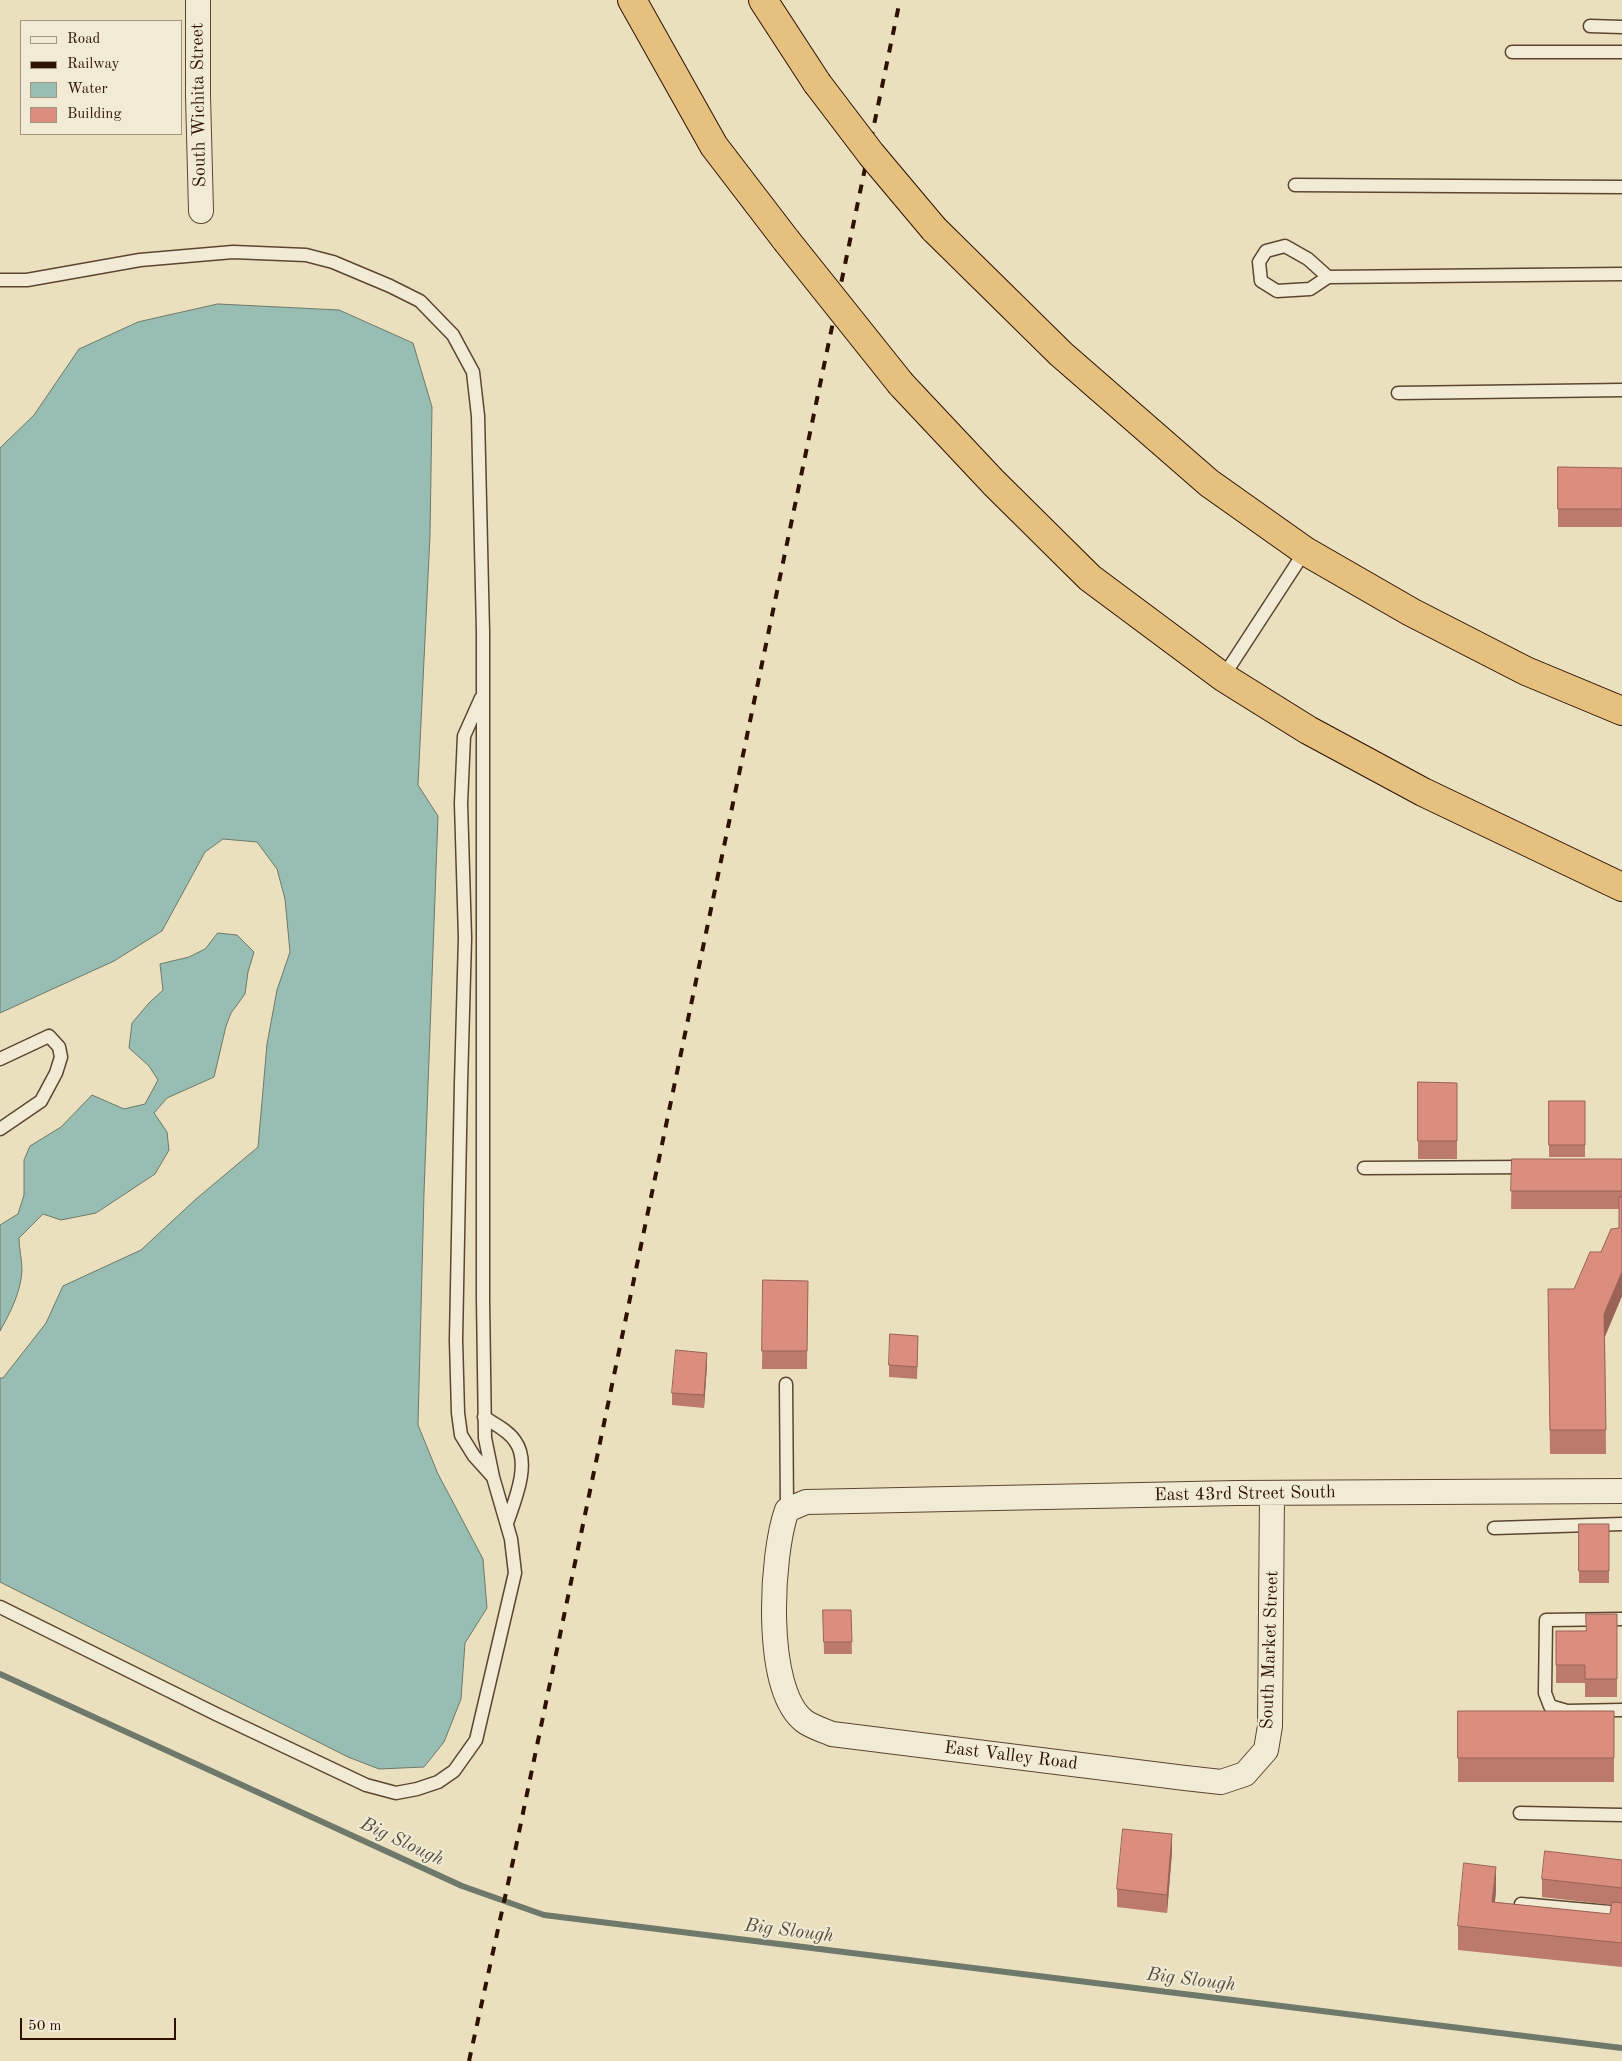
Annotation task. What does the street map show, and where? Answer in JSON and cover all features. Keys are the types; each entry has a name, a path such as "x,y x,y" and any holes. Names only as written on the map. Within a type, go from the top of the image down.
{"highway":[{"path":"632,0 714,146 786,240 901,384 994,483 1090,578 1223,677 1308,730 1423,792 1622,887"},
{"path":"763,0 818,83 871,154 934,229 1061,354 1209,483 1305,550 1411,612 1526,671 1622,711"}],"street":[{"name":"South Wichita Street","path":"198,0 201,211"},
{"name":"East 43rd Street South","path":"787,1510 806,1502 1272,1493 1622,1491"},
{"name":"South Market Street","path":"1221,1782 1245,1774 1266,1750 1271,1699 1272,1493"},
{"name":"East Valley Road","path":"787,1510 781,1526 775,1573 774,1632 779,1670 789,1702 804,1721 832,1734 1221,1782"}],"lane":[{"path":"1590,26 1622,27"},
{"path":"1512,52 1622,52"},
{"path":"1296,185 1622,187"},
{"path":"1328,277 1308,259 1285,246 1266,251 1259,262 1261,281 1277,291 1310,289 1328,277 1622,274"},
{"path":"0,280 27,280 140,260 234,252 306,255 333,262 390,286 420,302 452,335 473,372 478,416 483,693 484,1417 485,1438 493,1477 511,1539 515,1573 476,1740 454,1771 431,1784 396,1793 366,1785 216,1714 0,1607"},
{"path":"1398,393 1622,390"},
{"path":"1223,677 1305,550"},
{"path":"483,693 464,736 461,803 466,938 460,1083 456,1340 458,1413 461,1435 474,1456 493,1477"},
{"path":"0,1059 49,1036 59,1047 61,1057 56,1073 40,1101 0,1129"},
{"path":"1364,1168 1542,1167"},
{"path":"786,1384 787,1510"},
{"path":"484,1417 514,1439 521,1451 521,1470 507,1524"},
{"path":"1494,1528 1622,1524"},
{"path":"1622,1619 1546,1620 1545,1693 1550,1706 1567,1711 1622,1710"},
{"path":"1520,1813 1622,1815"},
{"path":"1522,1904 1622,1914"}],"water":[{"path":"218,304 339,310 413,343 432,407 430,535 418,785 438,816 424,1193 418,1425 438,1474 483,1559 487,1608 465,1643 461,1699 444,1742 424,1767 379,1769 348,1757 0,1582 0,1378 3,1378 46,1323 63,1286 141,1250 196,1199 258,1147 267,1044 277,990 290,952 285,899 277,869 257,842 223,839 205,852 162,931 114,961 0,1013 0,448 34,415 79,349 138,322"},
{"path":"218,933 237,935 254,952 248,972 245,994 231,1013 226,1026 214,1077 167,1098 154,1113 167,1132 169,1150 155,1174 96,1213 61,1220 43,1214 19,1238 22,1270 20,1286 11,1310 0,1331 0,1225 18,1214 24,1195 24,1160 30,1146 61,1127 92,1095 124,1109 145,1104 158,1080 149,1066 129,1048 132,1023 163,990 160,964 189,957 205,949"}],"building":[{"path":"1558,467 1622,468 1622,509 1558,509"},
{"path":"1418,1082 1457,1083 1457,1141 1418,1141"},
{"path":"1549,1101 1585,1101 1585,1145 1549,1145"},
{"path":"1512,1159 1622,1159 1622,1191 1511,1191"},
{"path":"1622,1197 1622,1272 1604,1314 1606,1430 1550,1430 1548,1289 1574,1289 1590,1252 1601,1252 1611,1229 1619,1228 1619,1198"},
{"path":"763,1280 808,1281 807,1351 762,1351"},
{"path":"890,1334 918,1336 917,1367 889,1365"},
{"path":"676,1350 707,1353 704,1395 672,1393"},
{"path":"1579,1524 1609,1524 1609,1571 1579,1571"},
{"path":"823,1610 851,1610 852,1642 824,1642"},
{"path":"1586,1614 1617,1614 1617,1679 1585,1679 1585,1665 1556,1665 1556,1631 1586,1631"},
{"path":"1458,1711 1614,1711 1614,1758 1458,1758"},
{"path":"1123,1829 1172,1834 1167,1895 1117,1889"},
{"path":"1545,1851 1622,1860 1622,1888 1542,1879"},
{"path":"1464,1863 1496,1867 1492,1902 1610,1914 1612,1902 1622,1903 1622,1943 1458,1926"}],"waterway":[{"name":"Big Slough","path":"0,1674 462,1886 544,1915 1622,2048"}],"railway":[{"path":"469,2061 513,1861 900,0"}]}
